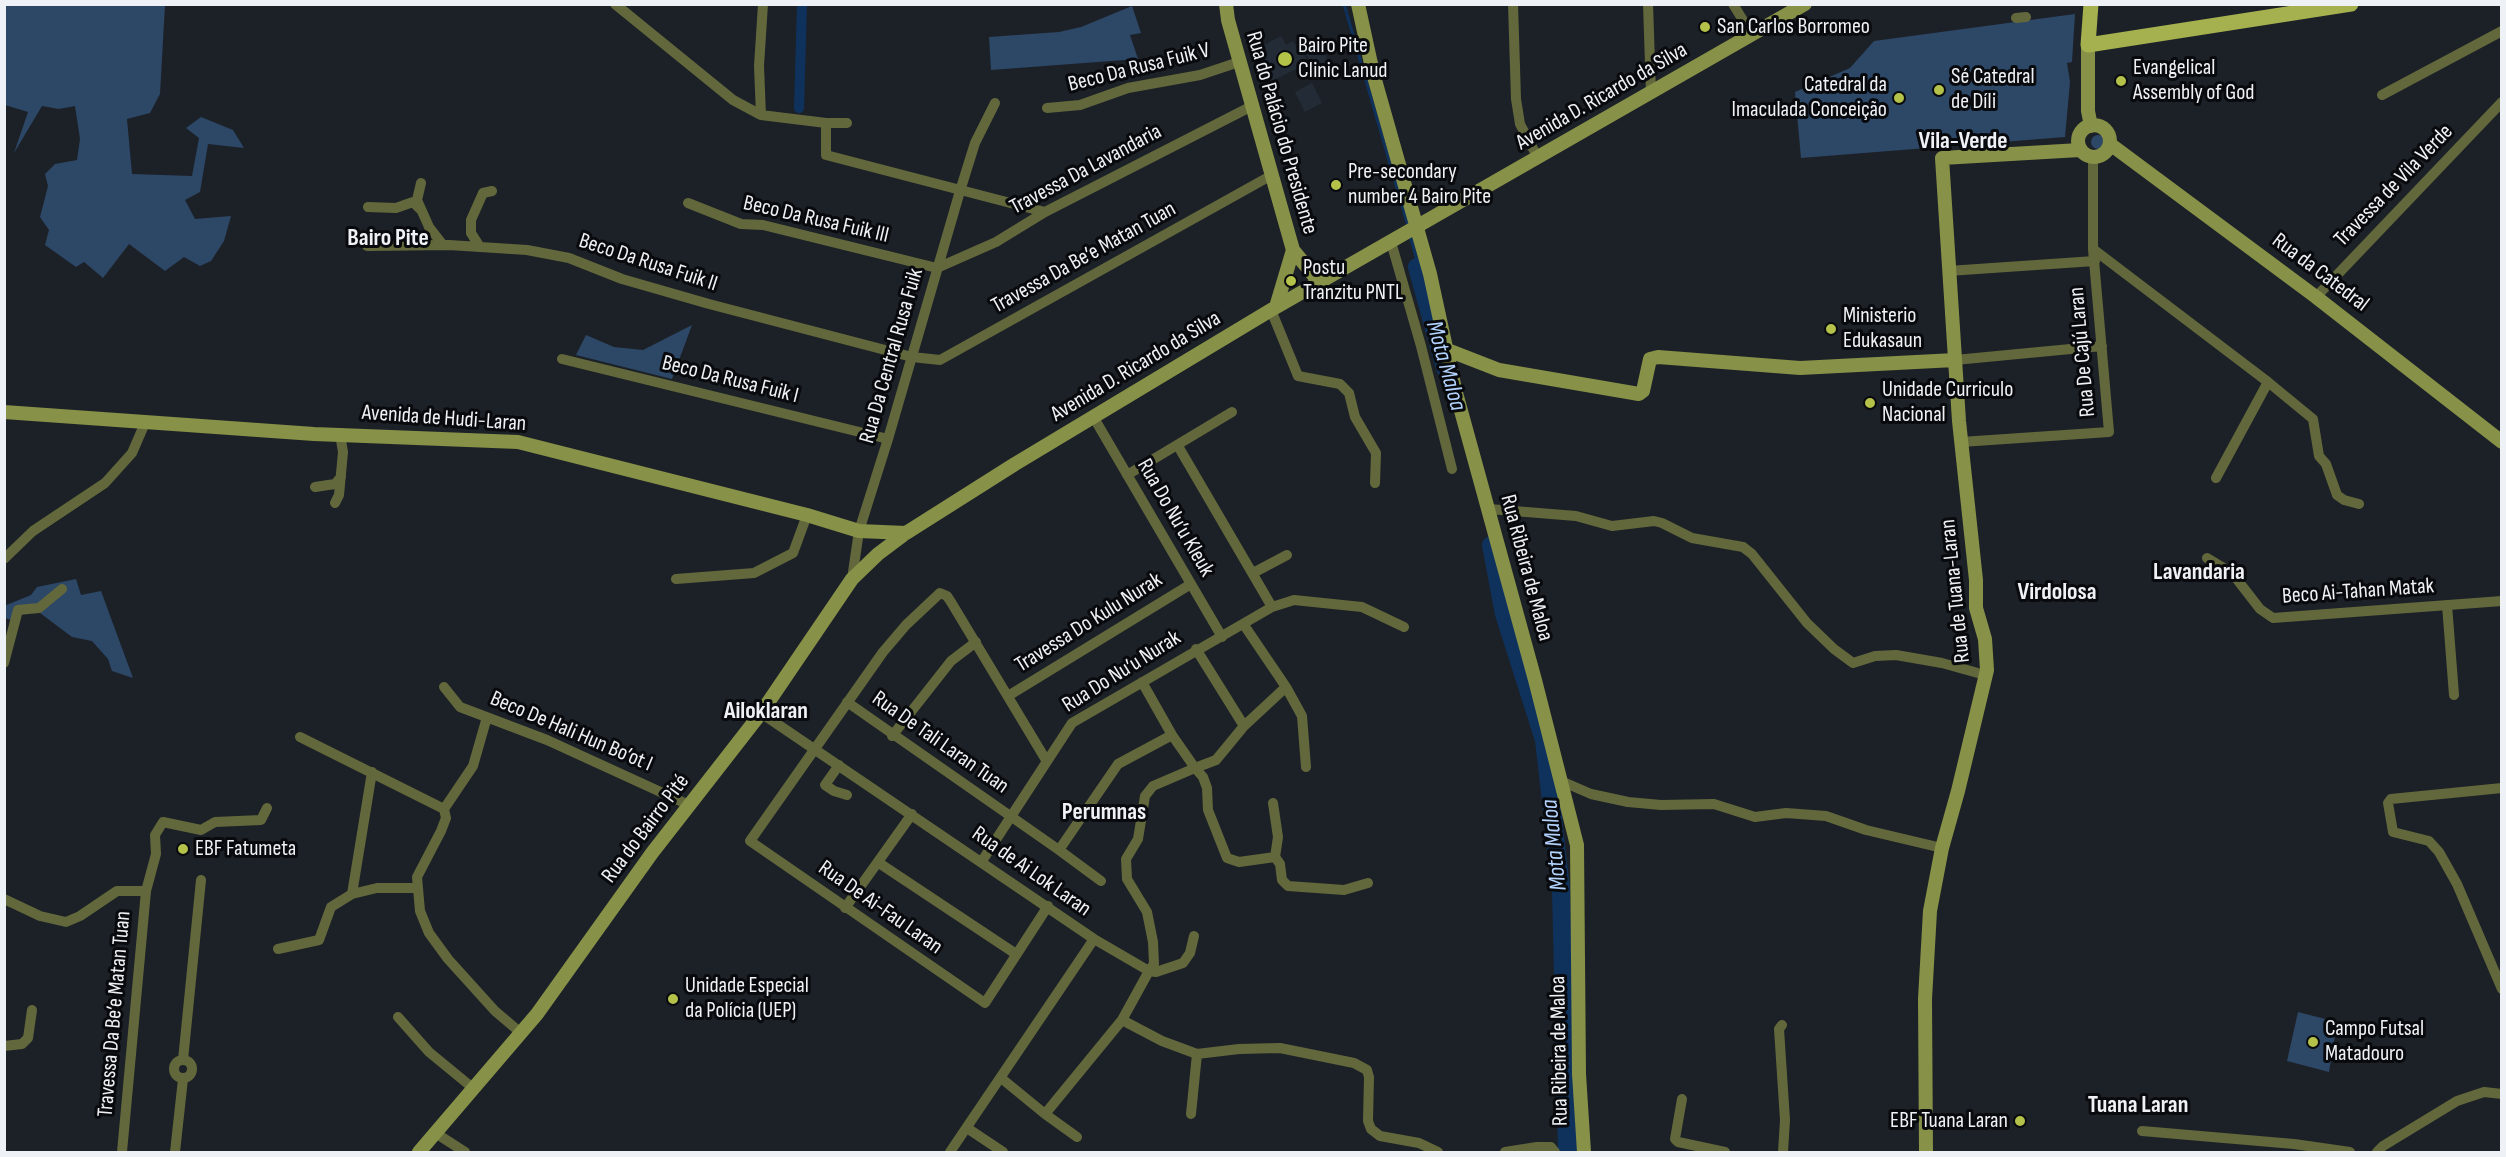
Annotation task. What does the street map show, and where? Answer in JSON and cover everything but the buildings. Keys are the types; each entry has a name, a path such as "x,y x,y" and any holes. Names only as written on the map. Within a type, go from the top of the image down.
{"main road":[{"name":"Rua do Palácio do Presidente","path":"1226,4 1239,62 1293,250 1274,309"},
{"name":"Rua Ribeira de Maloa","path":"1358,4 1373,73 1577,845 1579,1074 1584,1152"},
{"name":"Avenida D. Ricardo da Silva","path":"906,533 1274,309 1805,4"},
{"path":"2091,4 2088,45 2088,111 2091,126"},
{"path":"2088,45 2351,4"},
{"path":"2091,126 2105,130 2110,144 2107,151 2093,157 2080,150 2079,135 2091,126"},
{"name":"Rua da Catedral","path":"2110,144 2316,297 2501,441"},
{"name":"Rua de Tuana-Laran","path":"1926,1152 1925,999 1928,934 1942,848 1985,675 1985,639 1976,608 1976,580 1961,442 1942,158 2080,150"},
{"path":"1293,250 1320,283"},
{"path":"1445,348 1499,370 1639,394 1643,391 1650,359 1659,357 1800,368 1955,360"},
{"name":"Avenida de Hudi-Laran","path":"4,412 145,423 518,442 807,515 859,531 906,533"},
{"name":"Rua do Bairro Pité","path":"419,1152 437,1134 521,1033 761,713 852,579 906,533"}],"street":[{"path":"615,4 706,79 734,100 761,115 826,123 847,123"},
{"path":"761,115 759,66 763,4"},
{"path":"1513,4 1516,90 1520,124 1539,158"},
{"path":"1648,4 1651,93"},
{"path":"1733,4 1752,35"},
{"path":"2382,95 2502,31"},
{"name":"Beco Da Rusa Fuik V","path":"1047,108 1080,105 1128,88 1200,75 1239,62"},
{"name":"Travessa de Vila Verde","path":"2316,297 2502,102"},
{"name":"Rua Da Central Rusa Fuik","path":"852,579 859,531 960,190 975,143 995,103"},
{"name":"Travessa Da Lavandaria","path":"937,268 996,242 1045,212 1252,106"},
{"path":"826,123 826,155 1045,212"},
{"name":"Rua De Cajú Laran","path":"1961,442 2109,432 2094,255 2093,157"},
{"name":"Travessa Da Be’e Matan Tuan","path":"912,357 940,360 1272,175"},
{"path":"421,183 417,200 429,227 448,245 471,233"},
{"path":"480,247 474,242 471,233 471,220 483,194 492,191"},
{"path":"368,207 396,208 412,202 424,214"},
{"name":"Beco Da Rusa Fuik III","path":"688,203 741,224 763,225 937,268"},
{"path":"1392,241 1452,469"},
{"name":"Beco Da Rusa Fuik II","path":"367,246 448,245 527,250 569,258 622,279 912,357"},
{"path":"1948,271 2094,255 2268,382 2313,419 2319,456 2326,464 2337,495 2344,500 2359,504"},
{"path":"1274,309 1298,376 1340,384 1349,393 1355,417 1376,453 1375,483"},
{"path":"1955,360 2102,346"},
{"name":"Beco Da Rusa Fuik I","path":"562,359 888,439"},
{"path":"2216,478 2268,382"},
{"path":"1127,475 1232,412"},
{"name":"Rua Do Nu’u Kleuk","path":"1094,418 1222,637"},
{"path":"4,559 33,531 105,483 132,453 145,423"},
{"path":"336,503 343,452 340,434"},
{"path":"1178,446 1272,607 1294,600 1355,606 1370,610 1404,627"},
{"path":"315,487 336,484 340,470"},
{"path":"1488,509 1576,516 1612,526 1653,521 1692,538 1747,549 1807,623 1834,650 1853,663 1875,656 1896,655 1942,663 1985,675"},
{"path":"676,579 754,573 794,551 807,515"},
{"path":"1253,573 1287,555"},
{"name":"Beco Ai-Tahan Matak","path":"2207,558 2232,573 2260,609 2273,618 2502,601"},
{"name":"Travessa Do Kulu Nurak","path":"1008,696 1191,584"},
{"path":"4,663 8,631 18,610 39,608 62,589"},
{"path":"816,750 847,702 898,634 936,595 943,593 976,642 1046,760"},
{"path":"2446,605 2454,695"},
{"name":"Rua Do Nu’u Nurak","path":"982,861 1072,723 1272,607"},
{"path":"1244,625 1286,687 1302,716 1306,767"},
{"path":"892,736 951,661 976,642"},
{"path":"1196,650 1244,726"},
{"path":"1142,682 1172,735 1203,777 1207,788 1208,810 1227,858 1239,862 1275,857"},
{"name":"Beco De Hali Hun Bo’ot I","path":"444,687 460,707 547,740 690,805"},
{"path":"1045,1114 1122,1020 1154,964 1147,912 1127,879 1126,859 1138,839 1145,796 1153,786 1216,760 1244,726 1286,687"},
{"name":"Rua De Tali Laran Tuan","path":"847,702 892,736 1101,881"},
{"name":"Rua de Ai Lok Laran","path":"761,713 1094,939 950,1152"},
{"path":"487,717 473,766 444,809 446,818 417,877 417,888 420,911 429,933 448,959 495,1011 521,1033"},
{"path":"1059,850 1118,764 1172,735"},
{"path":"300,737 444,809"},
{"name":"Rua De Ai-Fau Laran","path":"816,750 750,842 985,1003 1048,906"},
{"path":"839,765 825,784 834,791 847,795"},
{"path":"352,894 372,772"},
{"path":"1561,781 1591,794 1628,802 1660,805 1714,804 1755,818 1786,813 1826,816 1866,830 1942,848"},
{"path":"2502,788 2391,799 2388,803 2393,832 2429,841 2439,852 2457,884 2502,989"},
{"path":"1273,803 1278,837 1275,857 1280,864 1282,880 1288,886 1344,890 1368,883"},
{"path":"146,891 156,854 155,836 163,822 201,830 215,822 261,820 267,808"},
{"path":"845,908 912,814"},
{"path":"879,863 1016,954"},
{"path":"176,1152 183,1079 192,1072 192,1066 183,1060 201,880"},
{"path":"278,949 319,940 331,907 352,894 376,888 417,888"},
{"name":"Travessa Da Be’e Matan Tuan","path":"4,899 40,916 66,922 80,916 117,891 146,891 122,1152"},
{"path":"1094,939 1149,971 1156,972 1183,963 1190,953 1194,936"},
{"path":"4,1046 22,1044 28,1038 32,1010"},
{"path":"398,1017 429,1052 474,1089"},
{"path":"1122,1020 1162,1041 1197,1054 1239,1049 1280,1048 1354,1063 1368,1070 1368,1121 1371,1129 1380,1136 1419,1143 1438,1152"},
{"path":"1782,1025 1779,1029 1785,1120 1783,1152"},
{"path":"1191,1114 1197,1054"},
{"path":"1001,1078 1077,1137"},
{"path":"2378,1152 2383,1146 2457,1101 2484,1092 2502,1094"},
{"path":"1682,1099 1675,1139 1678,1142 1725,1152"},
{"path":"967,1128 1003,1152"},
{"path":"2142,1131 2294,1144 2350,1152"},
{"path":"437,1134 465,1152"},
{"path":"1505,1152 1538,1147 1551,1147 1555,1152"}],"shaded area":[{"path":"4,5 165,5 160,94 150,113 127,119 132,174 192,176 199,138 186,128 201,117 233,130 244,148 208,144 200,192 185,200 195,219 231,216 224,241 211,261 200,266 184,257 165,271 129,244 103,278 84,262 76,267 45,245 49,230 40,217 48,186 45,174 55,164 77,160 80,139 75,106 59,109 42,106 14,153 28,112 5,105"},
{"path":"1132,6 1141,33 1130,35 1138,59 991,70 989,37 1059,32 1081,27"},
{"path":"2075,14 2072,62 2067,63 2070,82 2065,137 1801,158 1795,92 1850,68 1874,41"},
{"name":"Bairo Pite Clinic Lanud","path":"1281,36 1286,45 1293,41 1297,48 1301,46 1308,63 1266,84 1259,71 1267,66 1261,54 1267,51 1264,45"},
{"name":"Bairo Pite Clinic Lanud","path":"1322,46 1333,74 1317,80 1306,53"},
{"name":"Bairo Pite Clinic Lanud","path":"1312,83 1322,103 1305,112 1295,92"},
{"path":"2098,135 2103,137 2105,142 2103,147 2098,149 2093,147 2091,142 2093,137"},
{"path":"692,325 672,379 576,355 586,335 614,347 643,350"},
{"path":"76,579 81,595 101,591 133,678 112,671 108,659 92,641 72,637 32,607 14,621 5,618 4,606 31,595 37,587"},
{"name":"Campo Futsal Matadouro","path":"2298,1012 2337,1022 2329,1072 2287,1061"}],"waterway":[{"path":"799,108 802,4"},
{"path":"1344,4 1408,226"},
{"name":"Mota Maloa","path":"1410,235 1434,322"},
{"name":"Mota Maloa","path":"1417,267 1445,368"},
{"name":"Mota Maloa","path":"1491,545 1504,614 1544,740 1561,889 1567,1152"},
{"name":"Mota Maloa","path":"1560,801 1572,1073"},
{"path":"1573,1082 1576,1152"}],"place":[{"name":"San Carlos Borromeo","path":"1705,27"},
{"name":"Bairo Pite Clinic Lanud","path":"1285,59"},
{"name":"Evangelical Assembly of God","path":"2121,81"},
{"name":"Sé Catedral de Díli","path":"1939,90"},
{"name":"Catedral da Imaculada Conceição","path":"1899,98"},
{"name":"Pre-secondary number 4 Bairo Pite","path":"1336,185"},
{"name":"Postu Tranzitu PNTL","path":"1291,281"},
{"name":"Ministerio Edukasaun","path":"1831,329"},
{"name":"Unidade Curriculo Nacional","path":"1870,403"},
{"name":"EBF Fatumeta","path":"183,849"},
{"name":"Unidade Especial da Polícia (UEP)","path":"673,999"},
{"name":"Campo Futsal Matadouro","path":"2313,1042"},
{"name":"EBF Tuana Laran","path":"2020,1121"}],"district":[{"name":"Vila-Verde","path":"1963,142"},
{"name":"Bairo Pite","path":"388,239"},
{"name":"Lavandaria","path":"2199,573"},
{"name":"Virdolosa","path":"2057,593"},
{"name":"Ailoklaran","path":"766,712"},
{"name":"Perumnas","path":"1104,813"},
{"name":"Tuana Laran","path":"2138,1106"}]}
